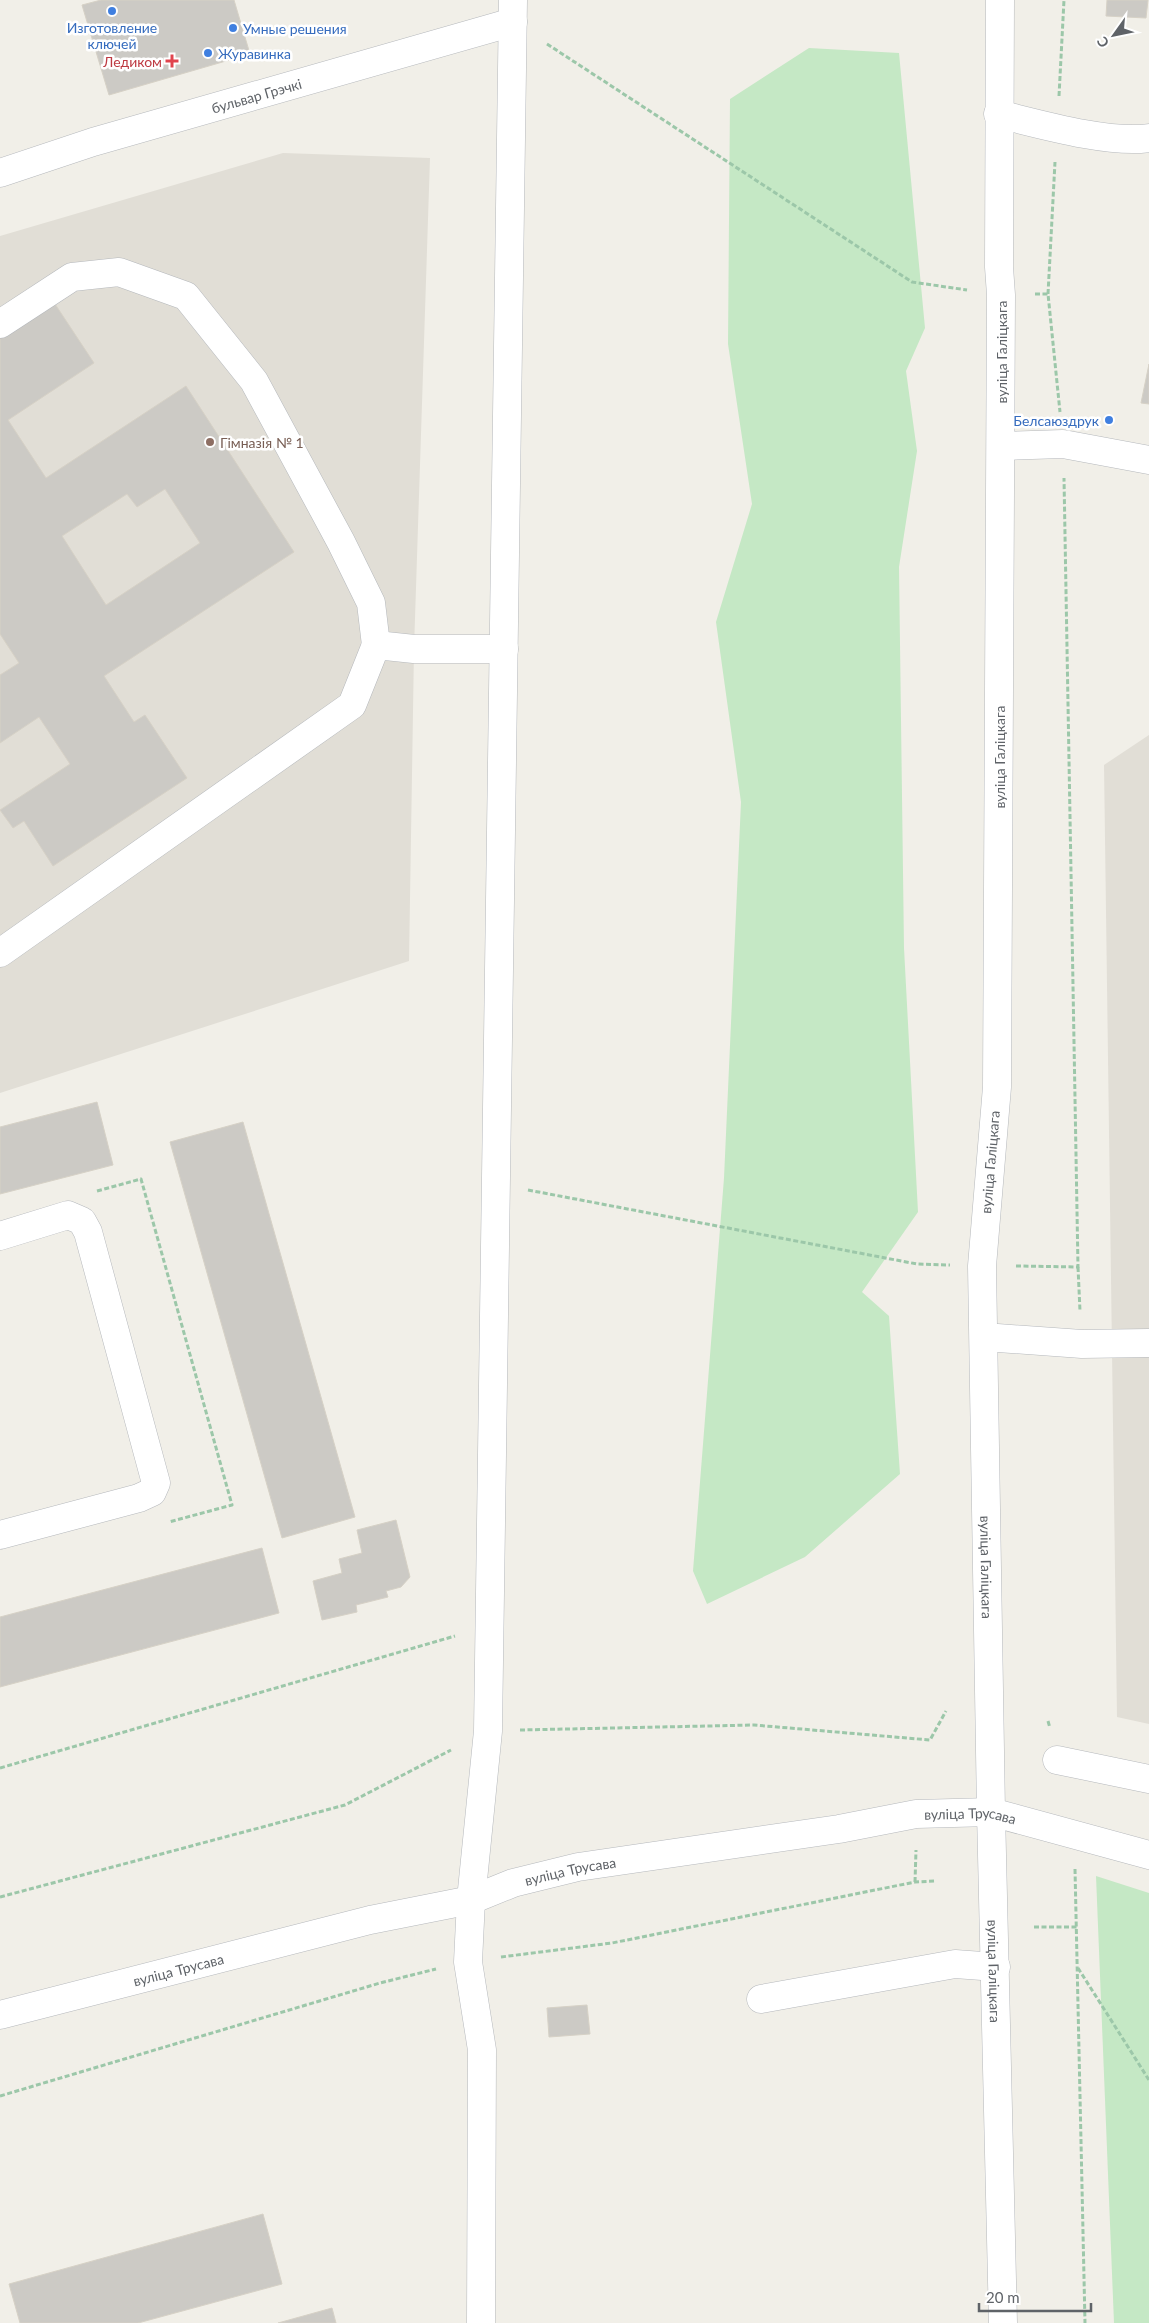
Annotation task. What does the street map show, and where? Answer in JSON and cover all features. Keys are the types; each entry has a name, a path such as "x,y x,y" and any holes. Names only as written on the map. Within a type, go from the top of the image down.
{"street":[{"name":"вуліца Галіцкага","path":"1000,0 998,114 1001,446 997,1087 982,1266 991,1812 1003,2323"},
{"path":"481,2323 482,2050 468,1962 471,1900 488,1731 513,11"},
{"name":"бульвар Грэчкі","path":"0,173 93,142 513,11"},
{"path":"998,114 1057,128 1134,141 1149,138"},
{"path":"0,324 72,277 119,272 186,296 259,390 342,542 371,603 376,645 352,705 0,953"},
{"path":"1001,446 1063,444 1149,460"},
{"path":"376,645 414,648 504,649"},
{"path":"0,1236 68,1215 82,1221 88,1232 156,1483 152,1492 139,1498 0,1535"},
{"path":"984,1337 1082,1344 1149,1343"},
{"path":"1057,1760 1149,1779"},
{"name":"вуліца Трусава","path":"0,2015 370,1920 471,1900 514,1883 578,1867 839,1829 916,1814 991,1812 1149,1855"},
{"path":"761,1999 955,1964 996,1967"}],"path":[{"path":"513,11 912,282 1001,295 1048,294 1063,444 1078,1267 1082,1344"},
{"path":"141,1179 232,1505"},
{"path":"496,1184 917,1264 1078,1267"},
{"path":"0,1768 490,1626"},
{"path":"0,1897 345,1805 488,1731 754,1725 930,1740 946,1711"},
{"path":"1048,1721 1057,1760"},
{"path":"1074,1835 1085,2323"},
{"path":"915,1882 916,1850"},
{"path":"1034,1927 1077,1927"},
{"path":"1077,1967 1149,2080"}],"shaded area":[{"name":"Гімназія № 1","path":"283,153 430,158 414,649 409,961 0,1093 0,236"},
{"path":"1149,735 1149,1724 1117,1717 1104,765"}],"green space":[{"path":"809,48 899,53 925,328 906,371 917,451 899,567 904,948 918,1212 862,1292 889,1316 900,1474 805,1557 707,1604 693,1571 724,1178 741,802 716,622 752,504 728,344 730,99"},
{"path":"1096,1876 1149,1893 1149,2323 1114,2323"}],"building":[{"path":"101,0 234,0 250,54 109,95 82,5"},
{"path":"1107,0 1148,0 1146,18 1106,16"},
{"path":"53,301 94,363 8,420 46,478 186,386 294,552 104,676 134,722 145,715 187,778 53,866 24,821 13,828 0,810 70,764 39,717 0,743 0,675 19,663 0,634 0,336","holes":["165,489 200,543 106,605 62,536 127,494 137,507"]},
{"path":"1149,364 1149,404 1141,403"},
{"path":"97,1102 113,1165 0,1194 0,1127"},
{"path":"243,1122 355,1517 282,1538 170,1142"},
{"path":"396,1520 410,1577 401,1587 386,1591 388,1597 356,1605 357,1612 322,1620 313,1581 342,1573 339,1559 362,1553 357,1530"},
{"path":"262,1548 279,1613 0,1687 0,1617"},
{"path":"587,2005 590,2034 549,2037 547,2008"},
{"path":"263,2214 282,2284 138,2323 20,2323 9,2284"},
{"path":"332,2308 336,2323 278,2323"}],"place":[{"name":"Изготовление ключей","path":"112,11"},
{"name":"Умные решения","path":"233,28"},
{"name":"Журавинка","path":"208,53"},
{"name":"Ледиком","path":"172,61"},
{"name":"Белсаюздрук","path":"1109,420"},
{"name":"Гімназія № 1","path":"210,442"}]}
